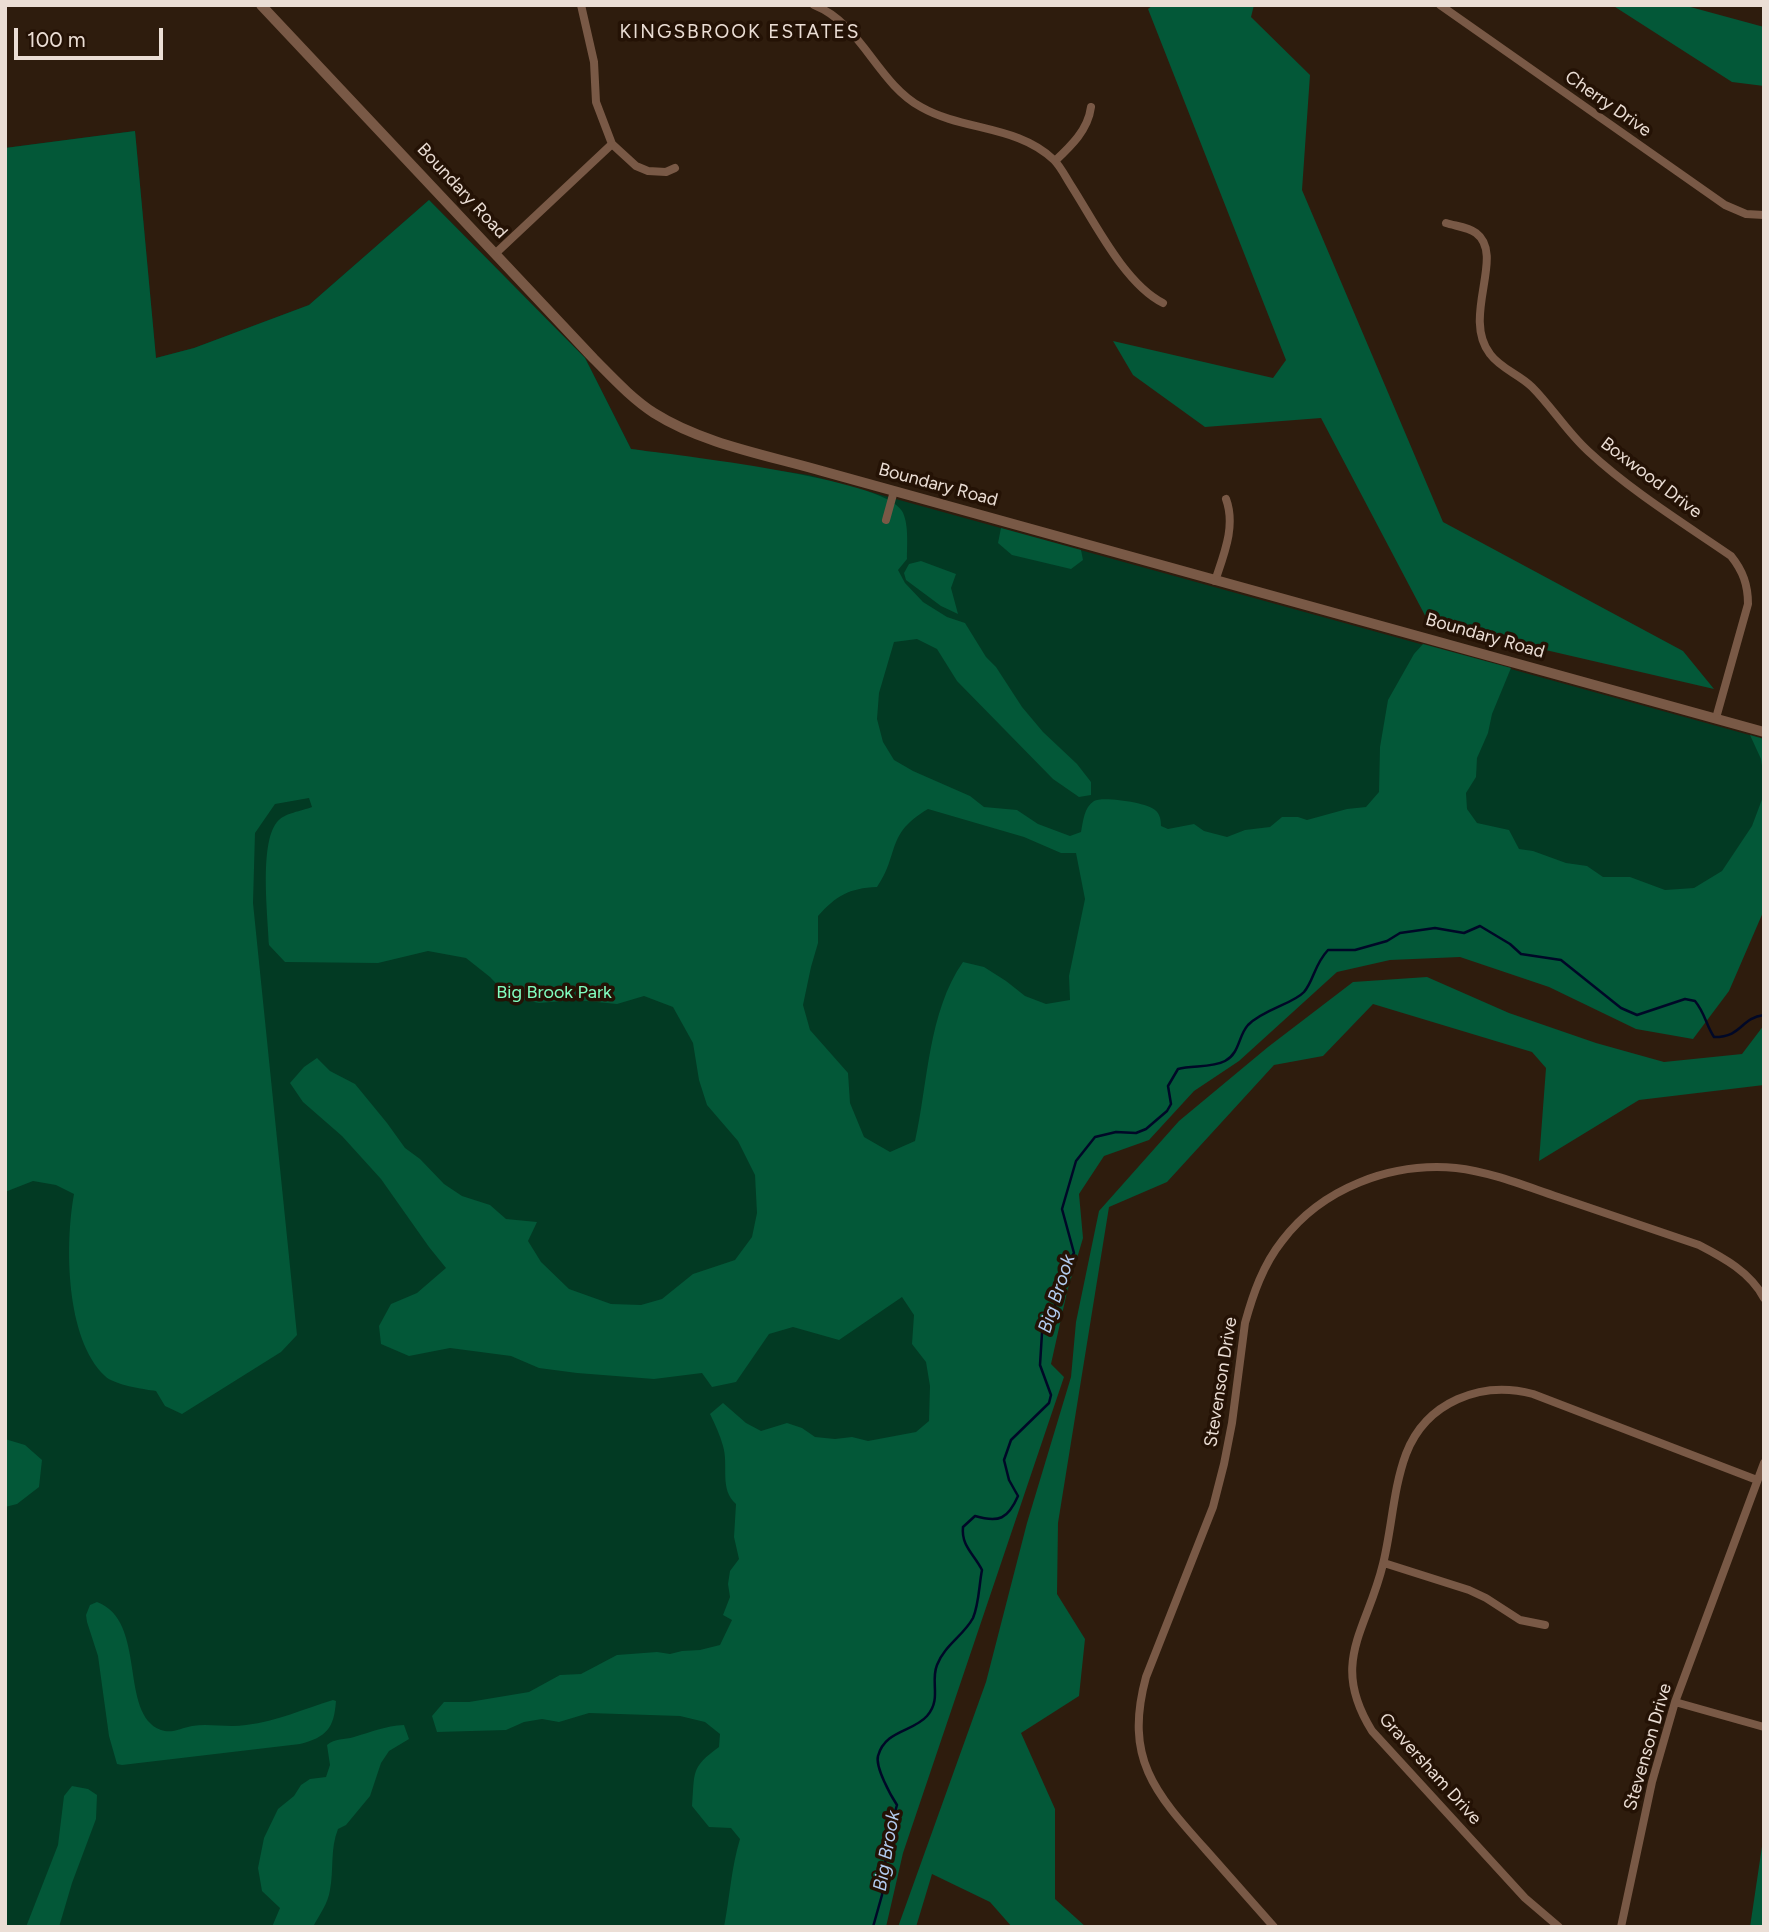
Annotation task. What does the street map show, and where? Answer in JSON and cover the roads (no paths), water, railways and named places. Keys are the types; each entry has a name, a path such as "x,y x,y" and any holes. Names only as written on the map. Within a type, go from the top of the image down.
{"street":[{"name":"Boundary Road","path":"261,5 629,394 654,412 702,436 1764,732"},
{"path":"581,5 594,62 596,102 612,144 636,166 666,172 675,168"},
{"path":"814,5 840,20 898,88 921,107 944,117 1018,138 1034,145 1055,161 1132,280 1151,298 1163,303"},
{"name":"Cherry Drive","path":"1440,5 1725,205 1746,214 1764,215"},
{"path":"1055,161 1080,135 1090,117 1091,107"},
{"path":"496,253 612,144"},
{"name":"Boxwood Drive","path":"1446,223 1472,230 1486,244 1488,256 1478,322 1486,348 1495,360 1531,386 1567,429 1600,462 1731,556 1738,565 1747,587 1748,604 1716,719"},
{"path":"886,520 894,491"},
{"path":"1215,580 1231,527 1231,512 1226,499"},
{"name":"Stevenson Drive","path":"1274,1927 1168,1808 1146,1768 1139,1745 1138,1723 1146,1677 1213,1507 1231,1423 1245,1322 1251,1301 1260,1276 1282,1240 1312,1210 1348,1187 1379,1175 1412,1168 1458,1168 1497,1176 1699,1245 1741,1271 1760,1290 1764,1298"},
{"name":"Graversham Drive","path":"1559,1927 1525,1898 1372,1731 1353,1691 1351,1663 1354,1645 1384,1563 1402,1466 1411,1443 1434,1414 1454,1400 1476,1392 1511,1389 1533,1394 1757,1480"},
{"name":"Stevenson Drive","path":"1621,1927 1652,1782 1675,1702 1764,1463"},
{"path":"1384,1563 1469,1590 1520,1620 1545,1625"},
{"path":"1675,1702 1764,1727"}],"waterway":[{"name":"Big Brook","path":"873,1927 882,1895 888,1836 897,1805 881,1774 878,1756 882,1747 893,1736 927,1716 934,1703 935,1671 940,1658 973,1618 982,1570 966,1545 963,1527 975,1516 990,1519 1002,1517 1010,1510 1018,1496 1009,1480 1004,1460 1011,1440 1049,1403 1051,1395 1040,1365 1042,1333 1055,1306 1062,1273 1074,1253 1062,1209 1076,1161 1095,1137 1116,1132 1136,1133 1146,1129 1167,1111 1171,1104 1168,1086 1178,1069 1214,1065 1230,1058 1248,1025 1304,992 1328,950 1355,950 1387,941 1400,933 1435,928 1464,933 1480,926 1521,954 1561,960 1621,1008 1637,1015 1685,999 1695,1001 1714,1037 1731,1034 1750,1020 1764,1015"}],"district":[{"name":"KINGSBROOK ESTATES","path":"740,32"}],"park label":[{"name":"Big Brook Park","path":"554,993"}]}
